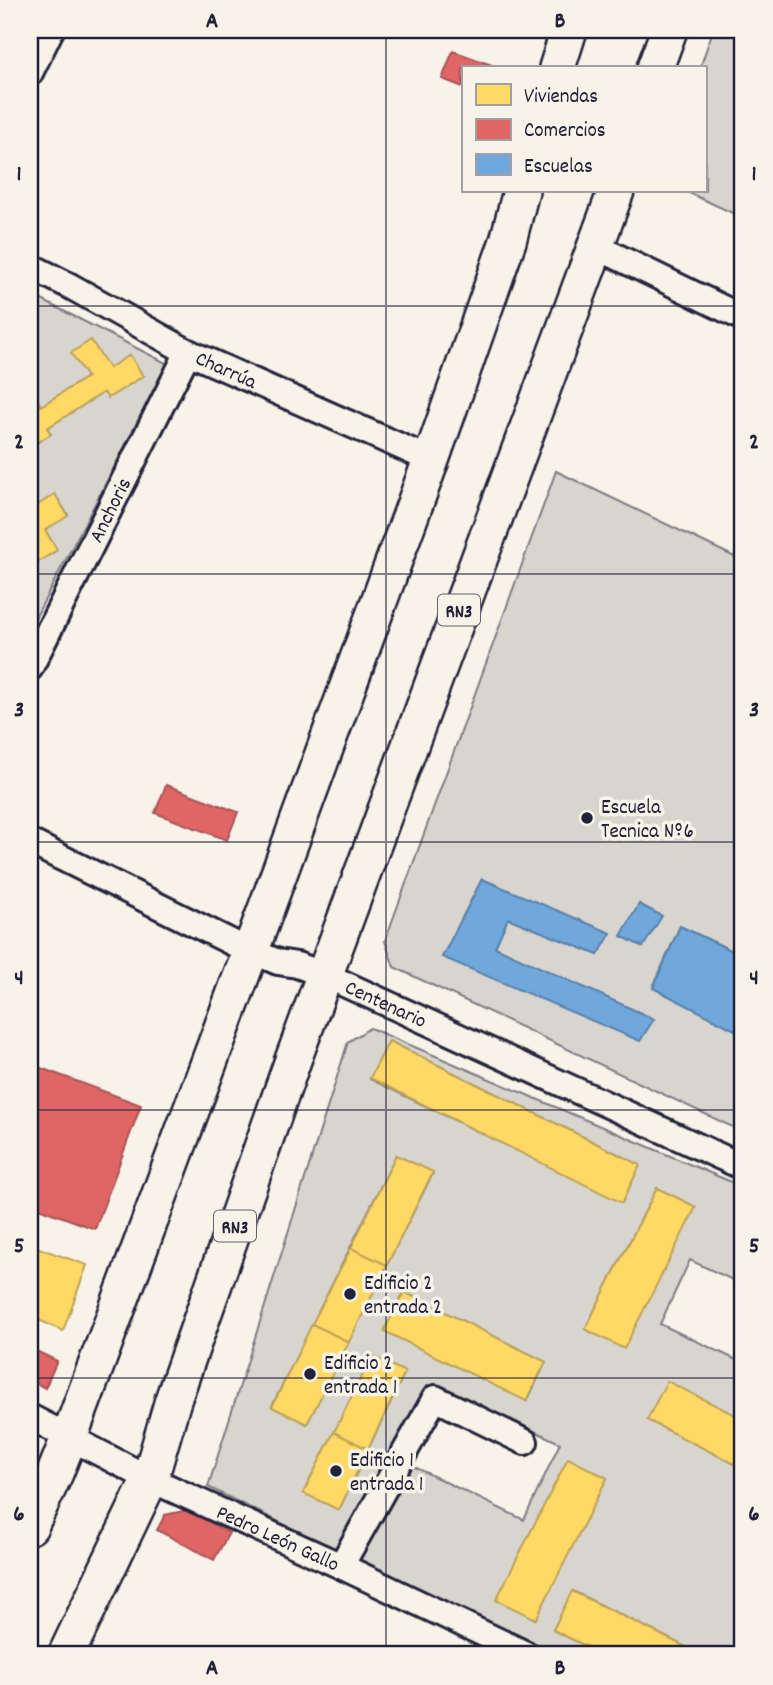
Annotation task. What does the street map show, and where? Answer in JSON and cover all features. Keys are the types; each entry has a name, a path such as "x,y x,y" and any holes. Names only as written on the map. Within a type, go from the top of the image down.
{"highway":[{"path":"558,66 569,30"},
{"path":"656,66 669,30"},
{"path":"30,1526 69,1437 251,950 431,460 508,242 521,192"},
{"name":"RN3","path":"66,1655 150,1479 173,1400 325,975 615,192"}],"street":[{"path":"30,73 51,30"},
{"path":"595,246 743,318"},
{"name":"Charrúa","path":"30,266 188,352 431,460"},
{"name":"Anchoris","path":"30,668 188,352"},
{"name":"Centenario","path":"30,842 239,946 278,962 297,965 325,975 743,1167"},
{"path":"341,1566 435,1398 525,1442"},
{"name":"Pedro León Gallo","path":"30,1418 150,1479 528,1655"}],"shaded area":[{"path":"713,30 743,30 743,179 734,198 743,203 743,218 687,192 706,192 706,66 701,66"},
{"path":"30,294 168,364 30,628 30,560 34,565 57,550 45,530 68,515 55,495 30,510 30,447 51,434 47,428 104,392 108,398 143,376 109,368 91,341 72,353 87,377 41,406 30,388"},
{"name":"Escuela Tecnica Nº6","path":"556,471 743,561 743,956 680,926 653,987 743,1034 743,1132 394,967 385,941","holes":["482,879 610,934 598,955 508,918 495,947 653,1019 640,1040 443,956","639,905 643,947 622,936"]},
{"path":"370,1028 743,1187 743,1285 690,1260 660,1324 743,1363 743,1419 667,1382 648,1420 743,1468 743,1655 702,1655 573,1591 553,1630 604,1655 550,1655 208,1487 348,1042","holes":["389,1041 640,1165 622,1202 370,1079","396,1155 433,1173 307,1424 272,1406","657,1188 695,1207 624,1348 585,1329","404,1292 546,1362 527,1401 385,1331","372,1357 405,1372 339,1510 304,1492","445,1389 560,1443 524,1520 396,1458 424,1404","568,1459 607,1478 535,1619 497,1599"]}],"building: Viviendas":[{"path":"91,340 109,368 130,355 143,376 108,398 104,392 47,428 51,434 30,447 30,388 41,406 87,377 71,353"},
{"path":"55,494 68,516 45,530 57,550 33,565 30,560 30,510"},
{"path":"389,1041 640,1165 622,1203 370,1078"},
{"path":"396,1155 433,1172 387,1265 351,1248"},
{"path":"657,1188 696,1207 624,1349 585,1329"},
{"path":"30,1245 87,1265 63,1331 30,1316"},
{"name":"Edificio 2 entrada 2","path":"351,1248 387,1265 349,1342 312,1324"},
{"path":"404,1292 546,1362 526,1401 384,1331"},
{"name":"Edificio 2 entrada 1","path":"312,1324 349,1342 307,1424 272,1407"},
{"path":"372,1356 405,1372 368,1449 334,1432"},
{"path":"667,1381 743,1419 743,1468 647,1420"},
{"name":"Edificio 1 entrada 1","path":"334,1432 368,1449 339,1510 303,1493"},
{"path":"568,1458 607,1478 536,1619 496,1600"},
{"path":"572,1591 702,1655 604,1655 553,1630"}],"building: Comercios":[{"path":"453,51 494,66 462,66 462,87 442,79"},
{"path":"166,785 238,812 227,840 155,813"},
{"path":"30,1064 141,1105 95,1229 30,1205"},
{"path":"30,1348 57,1361 45,1388 30,1380"},
{"path":"188,1510 229,1533 214,1560 157,1530 165,1515"}],"building: Escuelas":[{"path":"743,179 743,203 734,198"},
{"path":"482,879 611,933 598,955 508,918 495,947 654,1019 640,1041 442,957"},
{"path":"639,904 662,916 643,947 621,936"},
{"path":"680,926 743,956 743,1034 653,988"}],"place":[{"name":"Escuela Tecnica Nº6","path":"587,818"},
{"name":"Edificio 2 entrada 2","path":"350,1294"},
{"name":"Edificio 2 entrada 1","path":"310,1374"},
{"name":"Edificio 1 entrada 1","path":"336,1471"}]}
